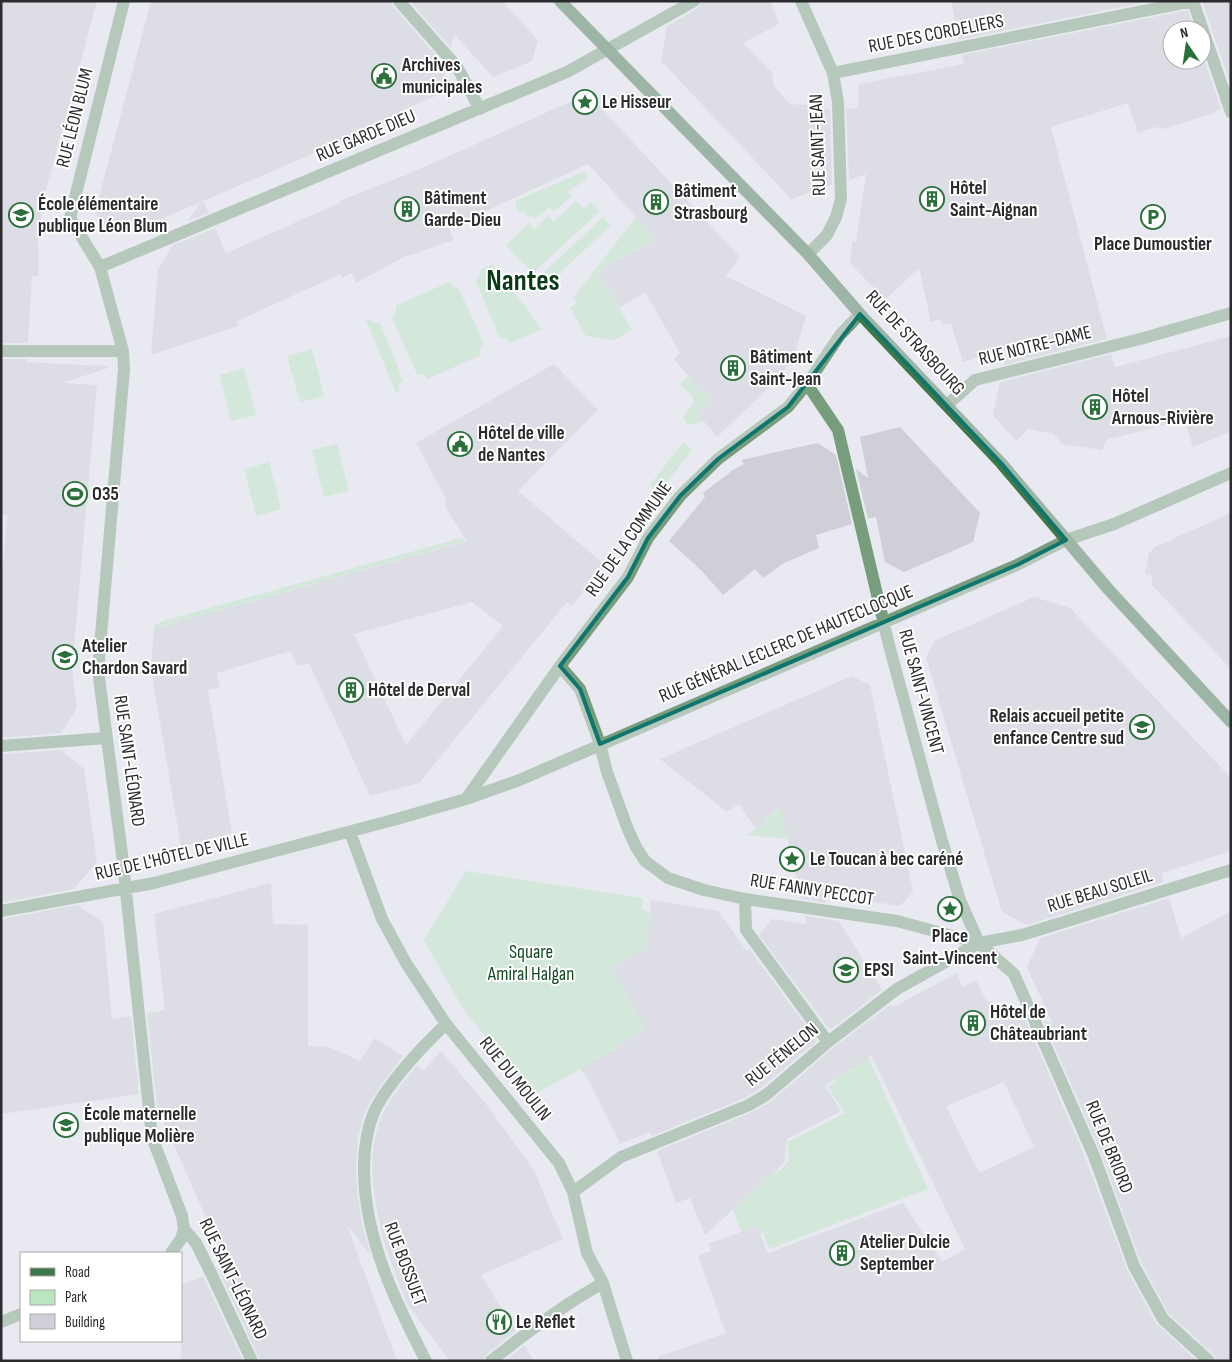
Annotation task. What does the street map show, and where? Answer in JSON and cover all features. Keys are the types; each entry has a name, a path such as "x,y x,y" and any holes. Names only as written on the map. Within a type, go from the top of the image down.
{"main road":[{"name":"RUE DE STRASBOURG","path":"560,1 808,254 860,314 1019,483 1109,590 1231,722"}],"street":[{"name":"RUE LÉON BLUM","path":"100,267 70,218 124,1"},
{"path":"399,1 457,67 480,109"},
{"name":"RUE GARDE DIEU","path":"100,267 567,72 608,51 694,1"},
{"name":"RUE SAINT-JEAN","path":"802,1 833,74 838,102 841,199 836,217 827,235 808,254"},
{"path":"1194,1 1231,112"},
{"name":"RUE DES CORDELIERS","path":"833,74 1194,1"},
{"name":"RUE SAINT-LÉONARD","path":"100,267 123,351 124,369 98,670 125,889 152,1137 182,1216 184,1229 196,1243 252,1361"},
{"name":"RUE NOTRE-DAME","path":"947,405 975,380 1140,339 1231,313"},
{"name":"RUE DE LA COMMUNE","path":"466,799 560,666 628,577 648,538 680,496 718,459 788,406 807,384 840,335 860,314"},
{"path":"1,351 123,351"},
{"name":"RUE SAINT-VINCENT","path":"807,384 838,430 883,622 942,841 960,900 979,943"},
{"name":"RUE GÉNÉRAL LECLERC DE HAUTECLOCQUE","path":"350,832 466,799 516,780 1017,566 1066,540 1114,524 1231,473"},
{"path":"560,666 580,689 600,744"},
{"path":"1,746 106,738"},
{"name":"RUE FANNY PECCOT","path":"600,744 607,772 627,827 645,861 668,878 704,890 745,899 897,921 979,943"},
{"name":"RUE DE L'HÔTEL DE VILLE","path":"1,912 154,883 350,832"},
{"name":"RUE DU MOULIN","path":"350,832 382,919 406,963 446,1024 559,1164 573,1192 587,1252 603,1283 627,1361"},
{"name":"RUE BEAU SOLEIL","path":"979,943 1022,935 1231,870"},
{"path":"745,899 746,930 828,1042"},
{"name":"RUE FÉNELON","path":"573,1192 621,1157 749,1105 766,1095 828,1042 897,989 979,943"},
{"name":"RUE DE BRIORD","path":"979,943 1014,974 1094,1156 1134,1266 1164,1319 1209,1361"},
{"name":"RUE BOSSUET","path":"426,1361 387,1279 372,1238 364,1195 365,1153 369,1126 376,1108 394,1082 426,1043 446,1024"},
{"path":"172,1252 181,1239 184,1229"},
{"path":"491,1361 533,1328 580,1296 603,1283"},
{"path":"1,1322 20,1314"}],"highlighted area":[{"path":"860,314 1001,463 1066,540 1017,565 600,744 580,689 560,666 628,577 648,538 680,496 718,459 788,407"}],"green space":[{"path":"585,171 588,178 568,192 572,196 554,211 549,207 534,219 532,216 527,218 526,211 518,212 515,201"},
{"path":"576,201 584,209 591,202 600,211 533,273 506,245 529,223 534,229 548,216 553,222"},
{"path":"603,217 611,225 546,286 538,278"},
{"path":"636,217 656,239 598,272 632,330 614,340 586,336 570,308 577,303 574,297"},
{"path":"492,264 542,329 510,343 506,338 499,337 476,281 480,276 480,270"},
{"path":"449,282 453,287 459,289 484,344 480,349 481,355 428,379 424,375 417,374 392,318 396,313 396,306"},
{"path":"369,319 373,323 380,323 403,380 399,385 399,392 396,393 366,320"},
{"path":"312,349 324,396 300,402 287,356"},
{"path":"244,368 256,415 231,421 220,375"},
{"path":"689,376 711,402 698,413 704,421 692,425 686,423 683,416 693,404 693,397 680,384"},
{"path":"683,442 692,450 659,492 650,485"},
{"path":"337,444 349,491 324,497 312,450"},
{"path":"269,462 281,509 256,516 244,469"},
{"path":"461,538 466,541 154,629 155,625 163,621"},
{"path":"780,807 788,839 746,835 756,829"},
{"name":"Square Amiral Halgan","path":"466,871 643,898 642,908 650,913 646,1027 609,1053 613,1060 586,1076 580,1069 532,1096 462,1007 424,940"},
{"path":"860,1039 928,1189 769,1249 763,1233 744,1240 730,1199 748,1182 781,1170 789,1160 787,1142 845,1113 828,1087 837,1081 827,1066"}],"building":[{"path":"1,1 97,1 43,201 38,243 39,276 32,276 28,343 1,343"},
{"path":"151,1 391,1 393,6 446,67 440,94 399,112 400,116 203,201 209,213 188,221 201,202 128,233 101,224 95,212"},
{"path":"410,1 502,1 538,40 532,61 493,77 454,34 451,48"},
{"path":"702,1 771,1 779,24 743,43 773,74 773,85 790,104 807,105 808,110 830,109 832,185 791,199 661,61 667,26 698,8"},
{"path":"951,1 1150,1 959,40"},
{"path":"1202,1 1231,1 1231,86 1212,30 1212,20 1208,20"},
{"path":"1188,10 1191,20 1162,20 1162,70 1208,70 1221,109 1209,115 1162,129 1154,127 1138,133 1128,103 1051,127 1107,339 1004,365 1007,350 963,362 951,324 942,325 940,319 931,322 919,268 885,300 850,263 852,241 856,241 866,174 849,180 846,109 858,108 859,84 964,64 962,55"},
{"path":"588,94 740,257 726,276 806,316 794,356 777,380 717,437 697,413 711,402 674,359 680,353 645,292 619,308 598,272 656,239 588,164 449,228 454,240 404,257 356,283 352,273 342,278 341,274 237,321 238,326 151,355 158,269 173,245 215,228 226,253 340,203 339,201 406,175"},
{"name":"Hôtel Arnous-Rivière","path":"1231,336 1231,431 1193,447 1184,420 1106,440 1102,450 1062,444 1053,434 1028,429 1016,441 993,415 1000,382 1111,354 1115,367"},
{"path":"1,359 27,359 26,362 107,366 108,368 62,383 97,385 72,670 77,708 61,733 1,738 1,589 7,515 1,515"},
{"name":"Hôtel de Derval","path":"554,364 598,410 518,491 605,565 572,606 567,602 419,783 370,796 309,663 297,666 291,651 217,673 220,688 208,690 232,833 181,847 151,669 154,629 467,541 446,508 445,497 416,443","holes":["472,602 503,626 406,745 354,634"]},
{"path":"900,427 980,513 973,542 904,572 885,562 876,517 868,519 856,469 868,478 860,437"},
{"path":"818,443 836,455 852,524 816,535 819,548 784,563 763,578 755,569 723,595 702,571 669,541 705,497 703,493 744,464 741,460"},
{"path":"1231,513 1231,669 1151,584 1153,577 1145,574 1149,553 1156,546 1169,542"},
{"path":"1034,597 1070,608 1231,778 1231,851 1161,873 1164,882 1027,925 1002,912 926,658 934,641"},
{"path":"852,676 870,685 913,892 900,906 822,894 827,903 801,899 780,806 756,829 739,804 727,812 660,759"},
{"path":"61,750 84,769 97,862 74,889 1,903 1,754"},
{"path":"271,883 273,924 308,925 308,1046 329,1047 360,1061 375,1038 403,1056 369,1104 358,1138 356,1171 358,1197 362,1223 371,1256 347,1225 397,1361 260,1361 218,1269 227,1265 157,1107 147,1013 165,1010 154,914"},
{"path":"1169,898 1181,938 1231,911 1231,1361 1217,1361 1214,1355 1169,1314 1141,1263 1101,1153 1043,1020 1053,1024 1027,967 1040,938"},
{"path":"651,900 718,911 747,951 749,948 817,1041 761,1088 745,1098 652,1136 650,1132 620,1144 582,1067 609,1053 646,1027 611,968 647,948"},
{"path":"77,905 103,922 112,1019 131,1016 139,1094 1,1114 1,919"},
{"name":"EPSI","path":"805,916 839,921 882,990 830,1030 759,935 772,919 807,924"},
{"path":"957,973 962,987 976,980 986,1000 1022,1012 1086,1159 1127,1270 1156,1323 1197,1361 658,1361 658,1357 726,1333 698,1256 711,1251 708,1244 757,1226 768,1253 903,1203 942,1262 965,1249 871,1055 825,1086 841,1111 787,1139 784,1163 705,1235 690,1198 676,1203 657,1151 752,1112 770,1102 833,1048 891,1004 893,1007","holes":["1004,1082 1034,1147 979,1173 946,1106"]},
{"path":"441,1051 486,1104 534,1170 563,1239 481,1275 516,1331 486,1355 483,1361 450,1361 407,1304 384,1243 374,1196 373,1148 383,1112 397,1090 417,1065 424,1070"},
{"path":"203,1276 243,1361 181,1361 182,1285"},
{"path":"524,1345 534,1361 504,1361 510,1357"}],"place":[{"name":"Archives municipales","path":"384,76"},
{"name":"Le Hisseur","path":"585,102"},
{"name":"Hôtel Saint-Aignan","path":"932,199"},
{"name":"Bâtiment Strasbourg","path":"656,202"},
{"name":"Bâtiment Garde-Dieu","path":"407,209"},
{"name":"École élémentaire publique Léon Blum","path":"21,215"},
{"name":"Place Dumoustier","path":"1153,217"},
{"name":"Bâtiment Saint-Jean","path":"733,368"},
{"name":"Hôtel Arnous-Rivière","path":"1095,407"},
{"name":"Hôtel de ville de Nantes","path":"460,444"},
{"name":"O35","path":"75,494"},
{"name":"Atelier Chardon Savard","path":"65,657"},
{"name":"Hôtel de Derval","path":"351,690"},
{"name":"Relais accueil petite enfance Centre sud","path":"1142,727"},
{"name":"Le Toucan à bec caréné","path":"792,859"},
{"name":"Place Saint-Vincent","path":"950,909"},
{"name":"EPSI","path":"846,970"},
{"name":"Hôtel de Châteaubriant","path":"973,1023"},
{"name":"École maternelle publique Molière","path":"66,1125"},
{"name":"Atelier Dulcie September","path":"842,1253"},
{"name":"Le Reflet","path":"499,1322"}],"district":[{"name":"Nantes","path":"523,281"}]}
